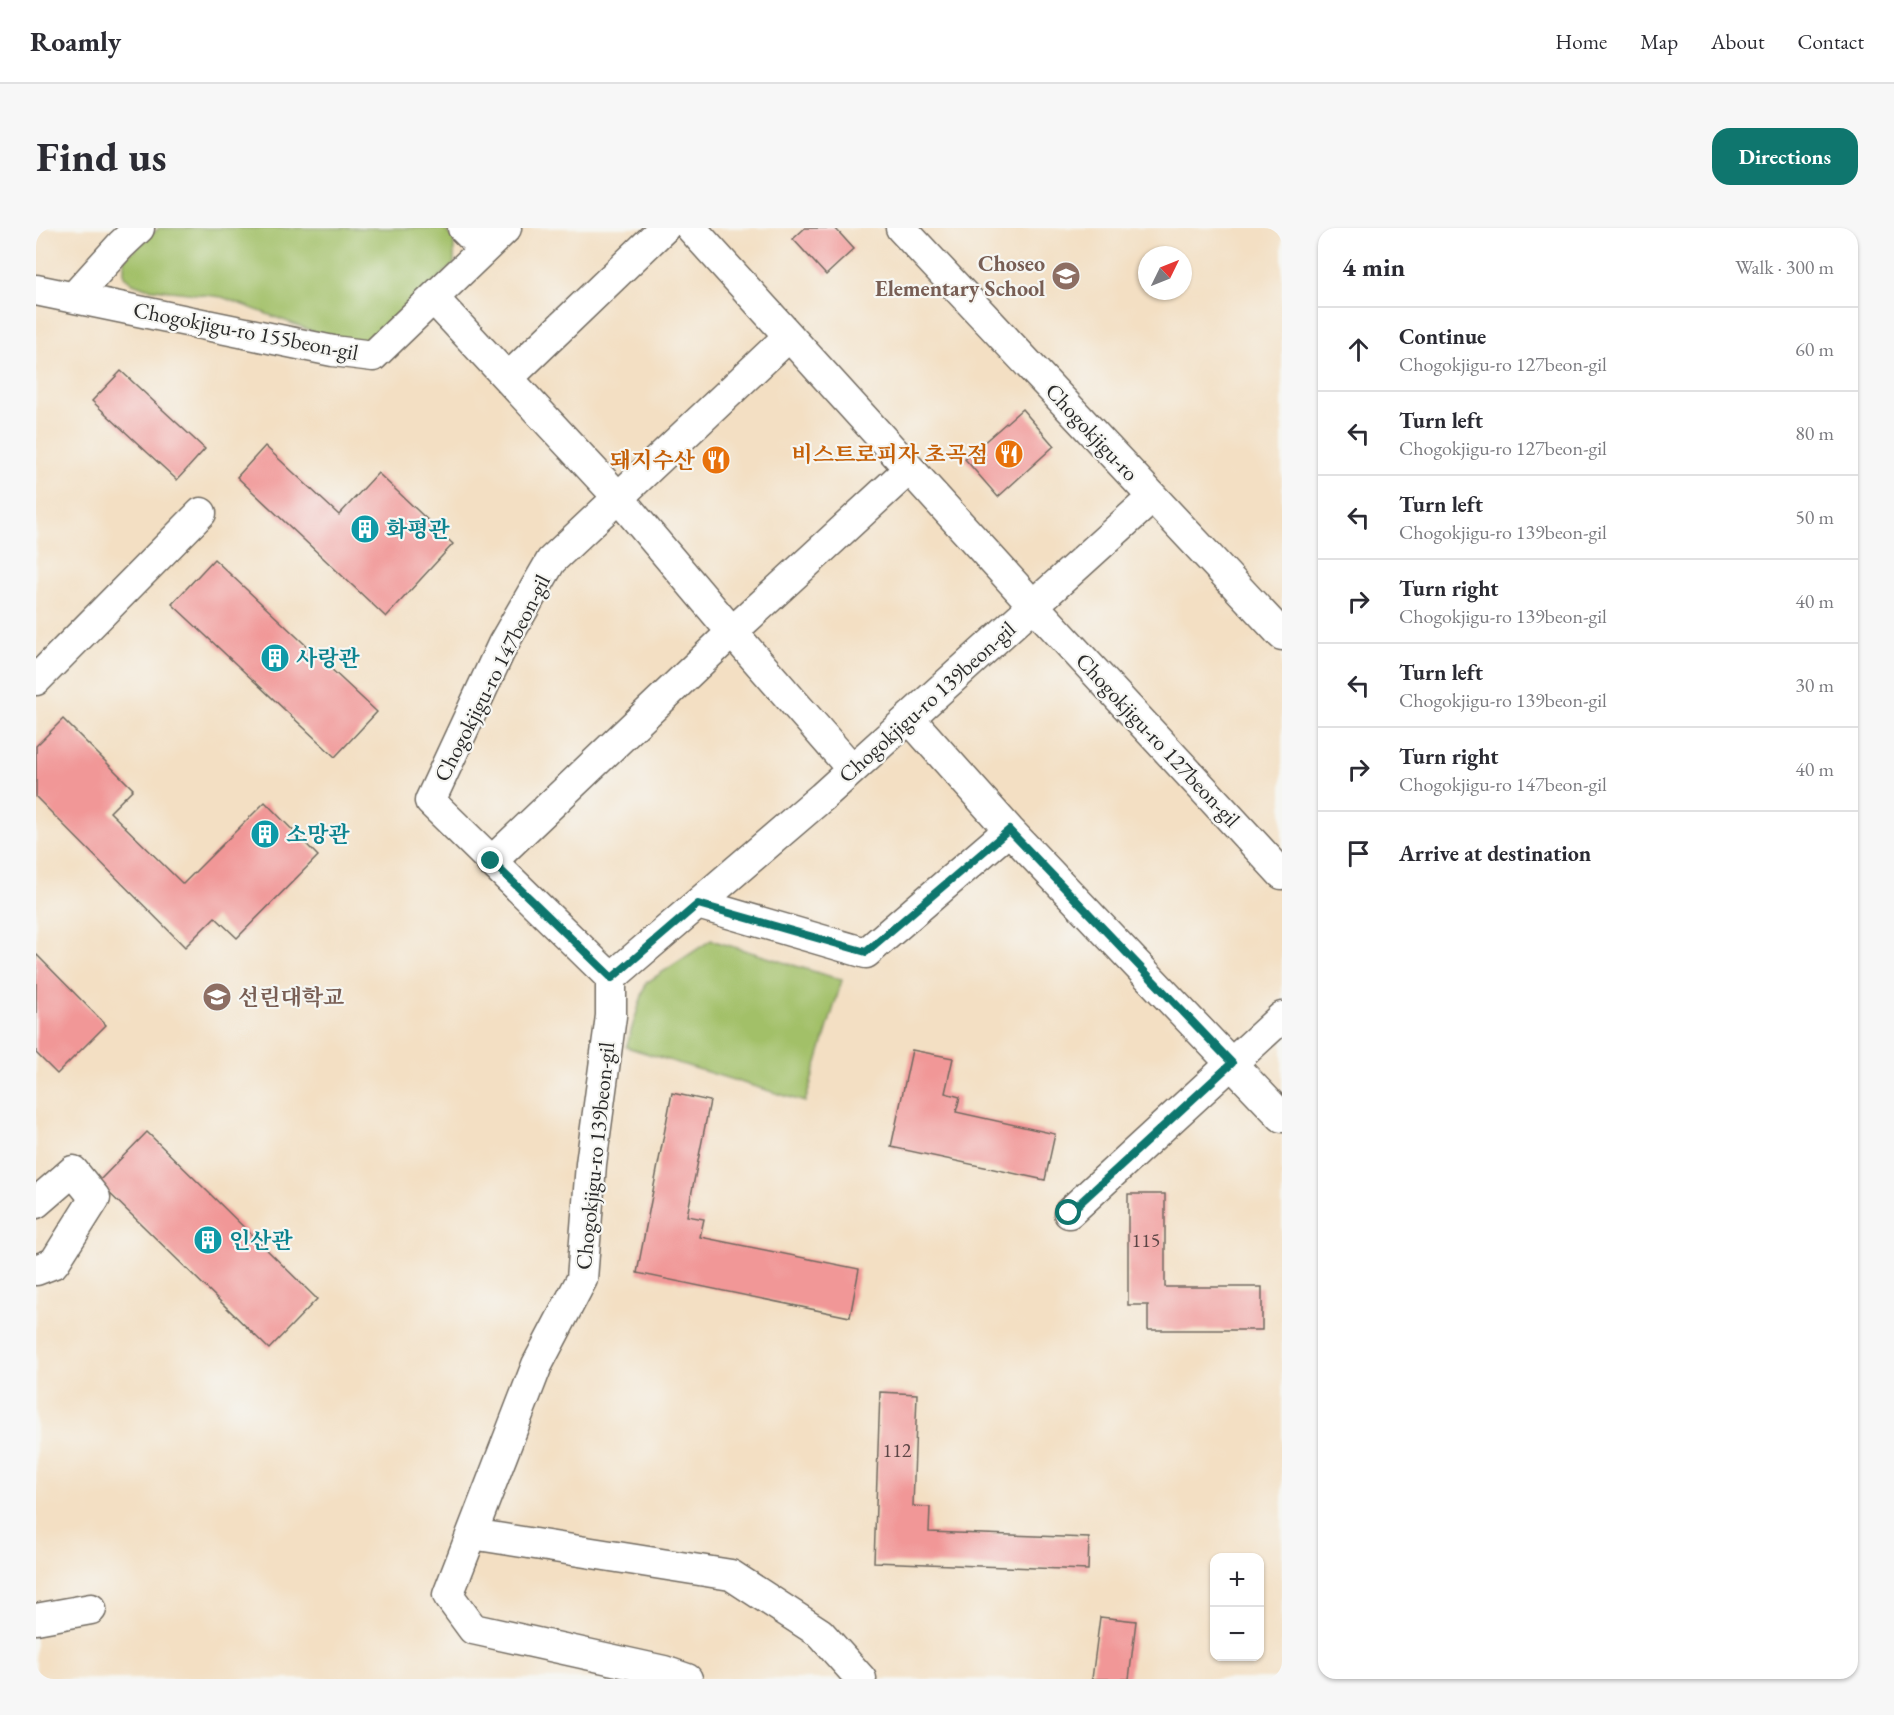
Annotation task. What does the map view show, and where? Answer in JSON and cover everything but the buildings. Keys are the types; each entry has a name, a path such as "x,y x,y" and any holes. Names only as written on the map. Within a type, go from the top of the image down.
{"street":[{"path":"74,297 139,228"},
{"path":"463,228 484,249"},
{"name":"Chogokjigu-ro 155beon-gil","path":"36,290 333,351 373,356 506,228"},
{"path":"508,378 664,228"},
{"path":"691,228 1034,606"},
{"name":"Chogokjigu-ro","path":"901,228 1282,635"},
{"path":"434,299 618,496 732,632 852,769"},
{"name":"Chogokjigu-ro 147beon-gil","path":"612,978 430,801 504,644 551,561 789,336"},
{"path":"491,861 732,632 909,469"},
{"name":"Chogokjigu-ro 139beon-gil","path":"687,1679 664,1671 629,1672 473,1629 448,1596 537,1365 582,1279 591,1164 611,1016 612,978 910,719 1153,497"},
{"path":"36,680 201,513"},
{"name":"Chogokjigu-ro 127beon-gil","path":"1034,606 1282,874"},
{"path":"910,719 1009,830 1282,1117"},
{"path":"698,904 866,952 1009,830"},
{"path":"1069,1213 1282,1017"},
{"path":"36,1203 74,1171 95,1198 54,1263 36,1270"},
{"path":"472,1534 731,1575 820,1633 861,1679"},
{"path":"36,1618 91,1609"}],"green space":[{"path":"159,228 443,228 454,239 454,264 367,343 341,342 222,297 146,288 133,283 124,276 124,259"},
{"path":"711,940 842,980 805,1102 626,1047 646,983"}],"place":[{"name":"Choseo Elementary School","path":"1066,276"},
{"name":"비스트로피자 초곡점","path":"1009,454"},
{"name":"돼지수산","path":"716,460"},
{"name":"화평관","path":"365,529"},
{"name":"사랑관","path":"275,658"},
{"name":"소망관","path":"265,834"},
{"name":"선린대학교","path":"217,997"},
{"name":"인산관","path":"208,1240"}],"route":[{"path":"491,861 612,978 698,904 866,952 1009,830 1232,1063 1069,1213"}]}
